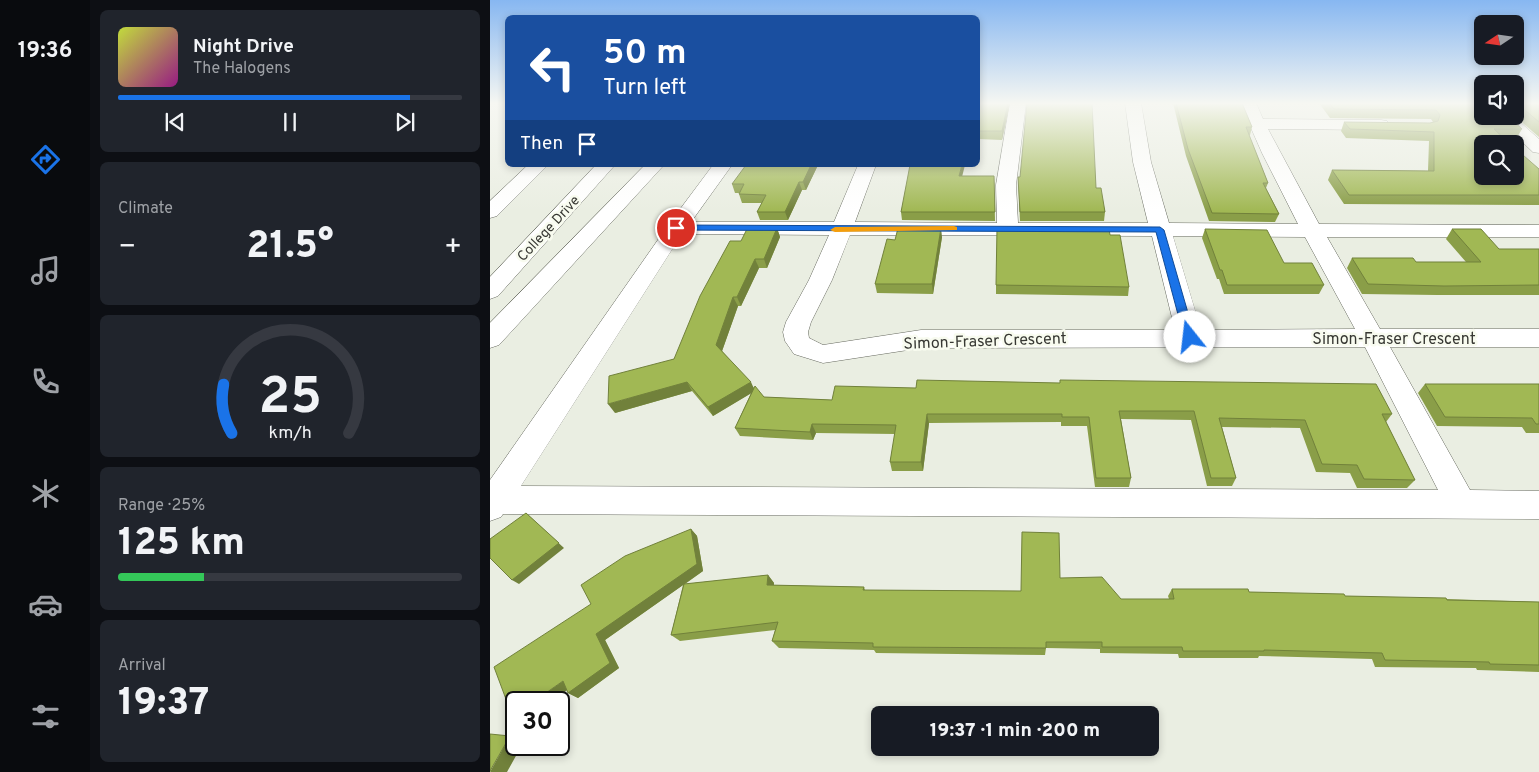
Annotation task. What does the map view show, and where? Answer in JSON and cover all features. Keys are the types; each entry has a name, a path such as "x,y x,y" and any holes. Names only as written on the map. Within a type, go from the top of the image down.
{"main road":[{"path":"1008,228 1006,185 1013,139"},
{"path":"1138,139 1142,162 1190,337"},
{"path":"1265,139 1461,504"},
{"path":"1529,139 1539,148"},
{"path":"490,212 537,167"},
{"name":"College Drive","path":"490,291 604,167"},
{"path":"490,339 653,167"},
{"path":"492,503 676,228 722,167"},
{"name":"Simon-Fraser Crescent","path":"866,167 841,230 796,329 795,335 798,345 807,350 823,354 921,338 1539,338"},
{"path":"676,228 1539,231"},
{"path":"492,503 1539,504"}],"building":[{"path":"1024,139 1094,139 1096,188 1101,188 1105,212 1020,212 1018,177 1020,177"},
{"path":"1185,139 1251,139 1268,183 1263,183 1279,214 1212,213"},
{"path":"1434,139 1474,139 1474,185 1524,185 1524,156 1539,169 1539,195 1349,195 1332,170 1434,171"},
{"path":"745,167 810,167 803,182 799,182 785,212 757,212 766,195 739,194 744,184 732,184"},
{"path":"910,167 961,167 959,176 994,176 995,212 901,212"},
{"path":"748,227 777,228 764,259 755,259 737,297 733,297 716,345 751,382 708,407 687,382 608,404 609,376 674,359 700,296 730,241 741,241"},
{"path":"898,228 941,228 932,284 875,284 887,239 895,240"},
{"path":"997,228 1109,229 1110,235 1120,235 1129,287 996,285"},
{"path":"1205,229 1267,230 1284,263 1312,263 1324,285 1227,285"},
{"path":"1452,229 1481,229 1499,249 1539,249 1539,285 1444,286 1368,284 1352,258 1413,258 1416,262 1481,262"},
{"path":"917,380 1060,383 1060,380 1376,384 1392,414 1382,414 1415,480 1364,479 1357,465 1322,464 1305,420 1219,418 1236,478 1211,478 1194,411 1119,411 1131,478 1096,478 1089,417 1062,417 1062,414 927,414 921,462 890,462 896,425 812,424 810,432 735,428 755,386 764,397 832,400 835,386 916,388"},
{"path":"1425,384 1539,384 1539,424 1536,424 1532,418 1445,417"},
{"path":"526,513 559,543 512,580 490,558 490,539"},
{"path":"691,529 697,564 596,634 610,663 570,692 567,691 563,681 549,691 505,691 505,696 494,667 591,604 581,585 625,556"},
{"path":"1022,532 1059,533 1060,578 1102,577 1121,599 1174,599 1172,589 1248,589 1249,592 1539,602 1539,665 1385,660 1382,653 1264,650 1183,651 1182,647 1102,647 1102,642 1046,642 1046,648 873,647 873,643 772,641 778,622 671,635 684,584 768,575 767,585 864,587 863,590 1021,591"},
{"path":"490,734 505,736 505,745 490,771"}],"slow traffic":[{"path":"835,230 954,228"}],"route":[{"path":"676,228 1160,230 1190,337"}]}
